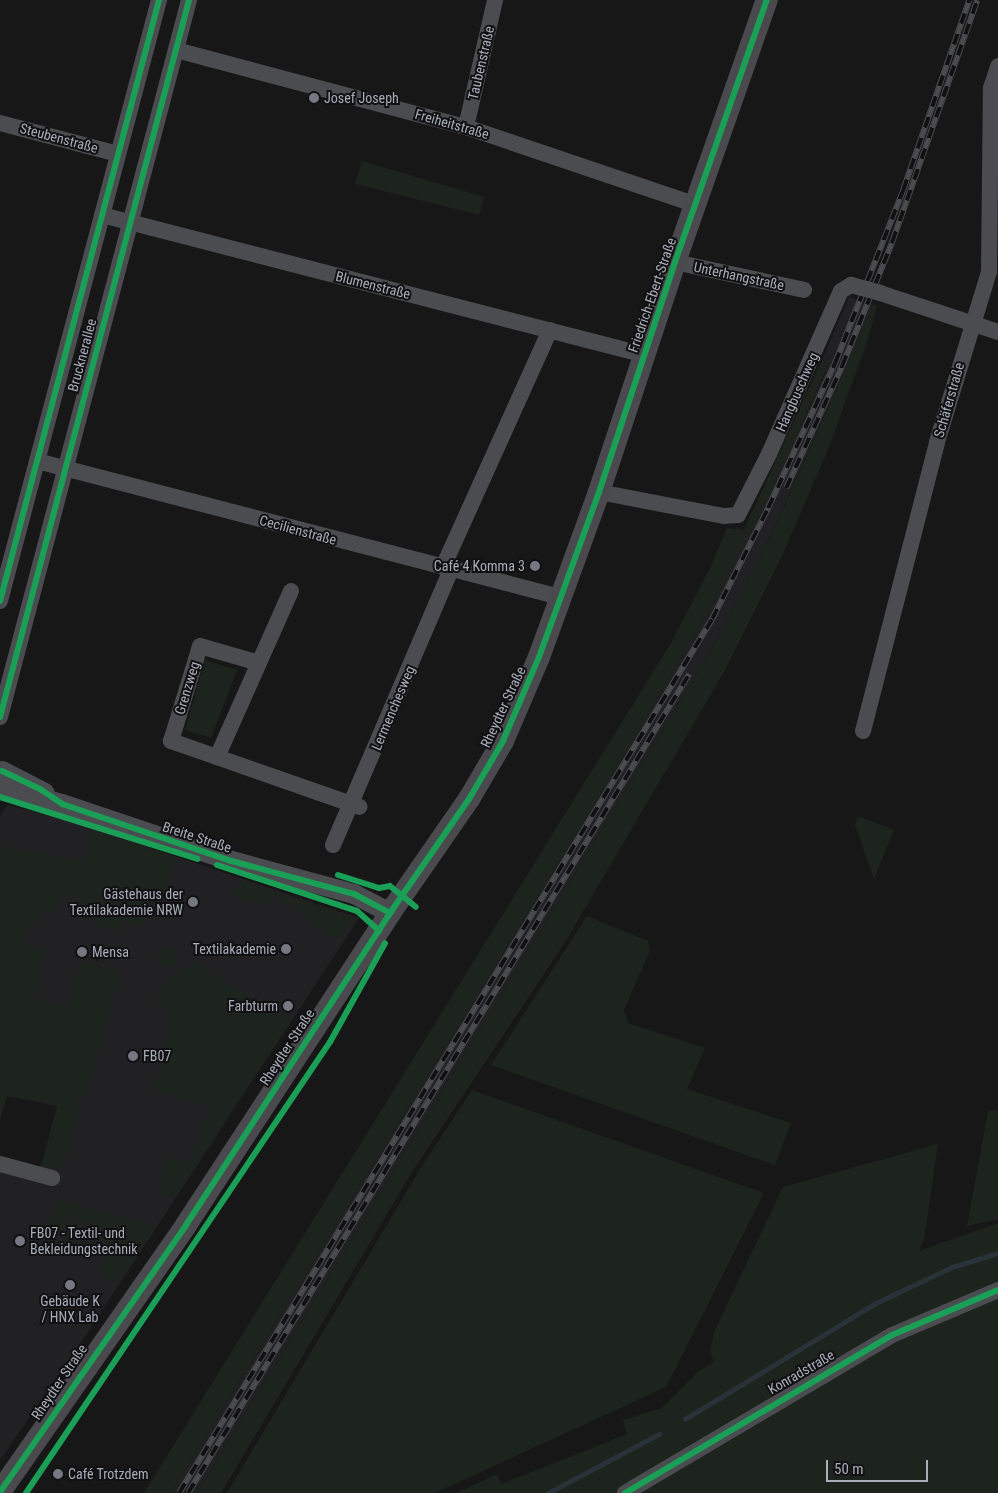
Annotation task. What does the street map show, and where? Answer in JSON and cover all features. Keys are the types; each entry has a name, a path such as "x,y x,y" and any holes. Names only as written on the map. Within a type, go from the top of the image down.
{"main road":[{"name":"Friedrich-Ebert-Straße","path":"560,597 599,492 675,262 767,0"},
{"name":"Rheydter Straße","path":"0,1492 186,1225 390,913 469,799 503,742 522,701 560,597"}],"street":[{"name":"Brucknerallee","path":"0,601 158,0"},
{"name":"Brucknerallee","path":"0,717 189,0"},
{"name":"Taubenstraße","path":"466,126 495,0"},
{"name":"Freiheitstraße","path":"176,50 466,126 696,205"},
{"name":"Schäferstraße","path":"863,730 937,442 990,262 991,88 998,66"},
{"name":"Steubenstraße","path":"0,123 118,154"},
{"name":"Blumenstraße","path":"102,215 645,355"},
{"name":"Unterhangstraße","path":"675,262 804,290"},
{"name":"Hangbuschweg","path":"599,492 724,516 733,517 742,512 841,291 851,284 973,322 998,332"},
{"name":"Lermenchesweg","path":"333,845 356,805 447,569 550,330"},
{"name":"Cecilienstraße","path":"37,461 65,470 560,597"},
{"path":"217,757 291,591"},
{"name":"Grenzweg","path":"259,664 200,646 171,741 356,805"},
{"name":"Breite Straße","path":"0,774 40,789 62,804 228,860 354,894 390,913"},
{"path":"0,1164 52,1178"},
{"name":"Konradstraße","path":"624,1493 892,1335 998,1290"}],"shaded area":[{"path":"362,161 484,197 479,215 355,184"},
{"path":"849,297 874,305 764,550 715,644 197,1493 171,1493 631,745 716,598 809,409 828,366 821,362"},
{"path":"874,305 877,306 866,345 827,452 782,556 724,672 564,944 412,1172 221,1493 197,1493 715,644 769,540"},
{"path":"821,362 828,365 771,491 716,598 631,745 171,1493 144,1493 671,643 711,566 727,528 744,530"},
{"path":"205,660 237,670 211,738 185,730"},
{"path":"7,805 55,816 359,918 88,1332 0,1460 0,1160 40,1170 57,1106 7,1096 0,1120 0,816"},
{"path":"858,816 894,830 874,879 855,825"},
{"path":"95,831 175,858 165,895 152,892 143,927 123,920 120,931 94,924 92,919 95,908 76,902 77,896 62,892 57,911 50,914 38,912 33,930 27,929 22,944 41,950 44,955 33,998 69,1007 80,964 86,962 120,972 86,1097 74,1097 80,1106 63,1169 42,1164 58,1105 7,1095 0,1117 0,935 4,927 0,924 0,838 1,846 83,861"},
{"path":"241,880 353,918 337,941 276,894 268,906 235,897"},
{"path":"587,916 648,941 650,951 624,1010 628,1023 705,1048 687,1089 791,1123 775,1165 491,1065"},
{"path":"167,948 174,951 177,958 174,965 167,968 160,965 157,958 160,951"},
{"path":"193,963 291,1021 173,1197 157,1194 167,1156 190,1161 194,1145 199,1146 210,1106 154,1090 173,1010 157,1005 158,987"},
{"path":"472,1090 764,1193 666,1387 435,1493 227,1493 422,1166"},
{"path":"998,1110 998,1219 967,1226 988,1111"},
{"path":"938,1144 924,1240 919,1251 998,1223 998,1284 619,1493 456,1493 497,1474 502,1484 627,1434 623,1420 662,1408 699,1371 714,1362 710,1351 714,1332 783,1187"},
{"path":"60,1200 154,1227 116,1283 98,1270 107,1258 104,1229 69,1215 63,1232 47,1226"},
{"path":"998,1294 998,1493 632,1493 931,1320"}],"waterway":[{"path":"685,1419 876,1303 952,1267 998,1253"},
{"path":"548,1493 659,1434"}],"railway":[{"path":"179,1493 712,619 768,508 835,363 903,190 969,0"},
{"path":"786,488 842,366 892,242 977,0"},
{"path":"188,1493 689,674"}],"cycle path":[{"path":"0,601 159,0"},
{"path":"0,717 189,0"},
{"path":"0,1492 186,1225 390,913 469,799 503,741 539,657 599,492 675,262 767,0"},
{"path":"2,771 40,789 62,804 228,860 354,894 390,913"},
{"path":"0,797 198,859"},
{"path":"217,865 357,911 379,931"},
{"path":"338,875 379,888 390,886 416,907"},
{"path":"26,1493 330,1042 385,943"},
{"path":"625,1493 892,1335 998,1290"}],"place":[{"name":"Josef Joseph","path":"314,98"},
{"name":"Café 4 Komma 3","path":"535,566"},
{"name":"Gästehaus der Textilakademie NRW","path":"193,902"},
{"name":"Textilakademie","path":"286,949"},
{"name":"Mensa","path":"82,952"},
{"name":"Farbturm","path":"288,1006"},
{"name":"FB07","path":"133,1056"},
{"name":"FB07 - Textil- und Bekleidungstechnik","path":"20,1241"},
{"name":"Gebäude K / HNX Lab","path":"70,1285"},
{"name":"Café Trotzdem","path":"58,1474"}]}
